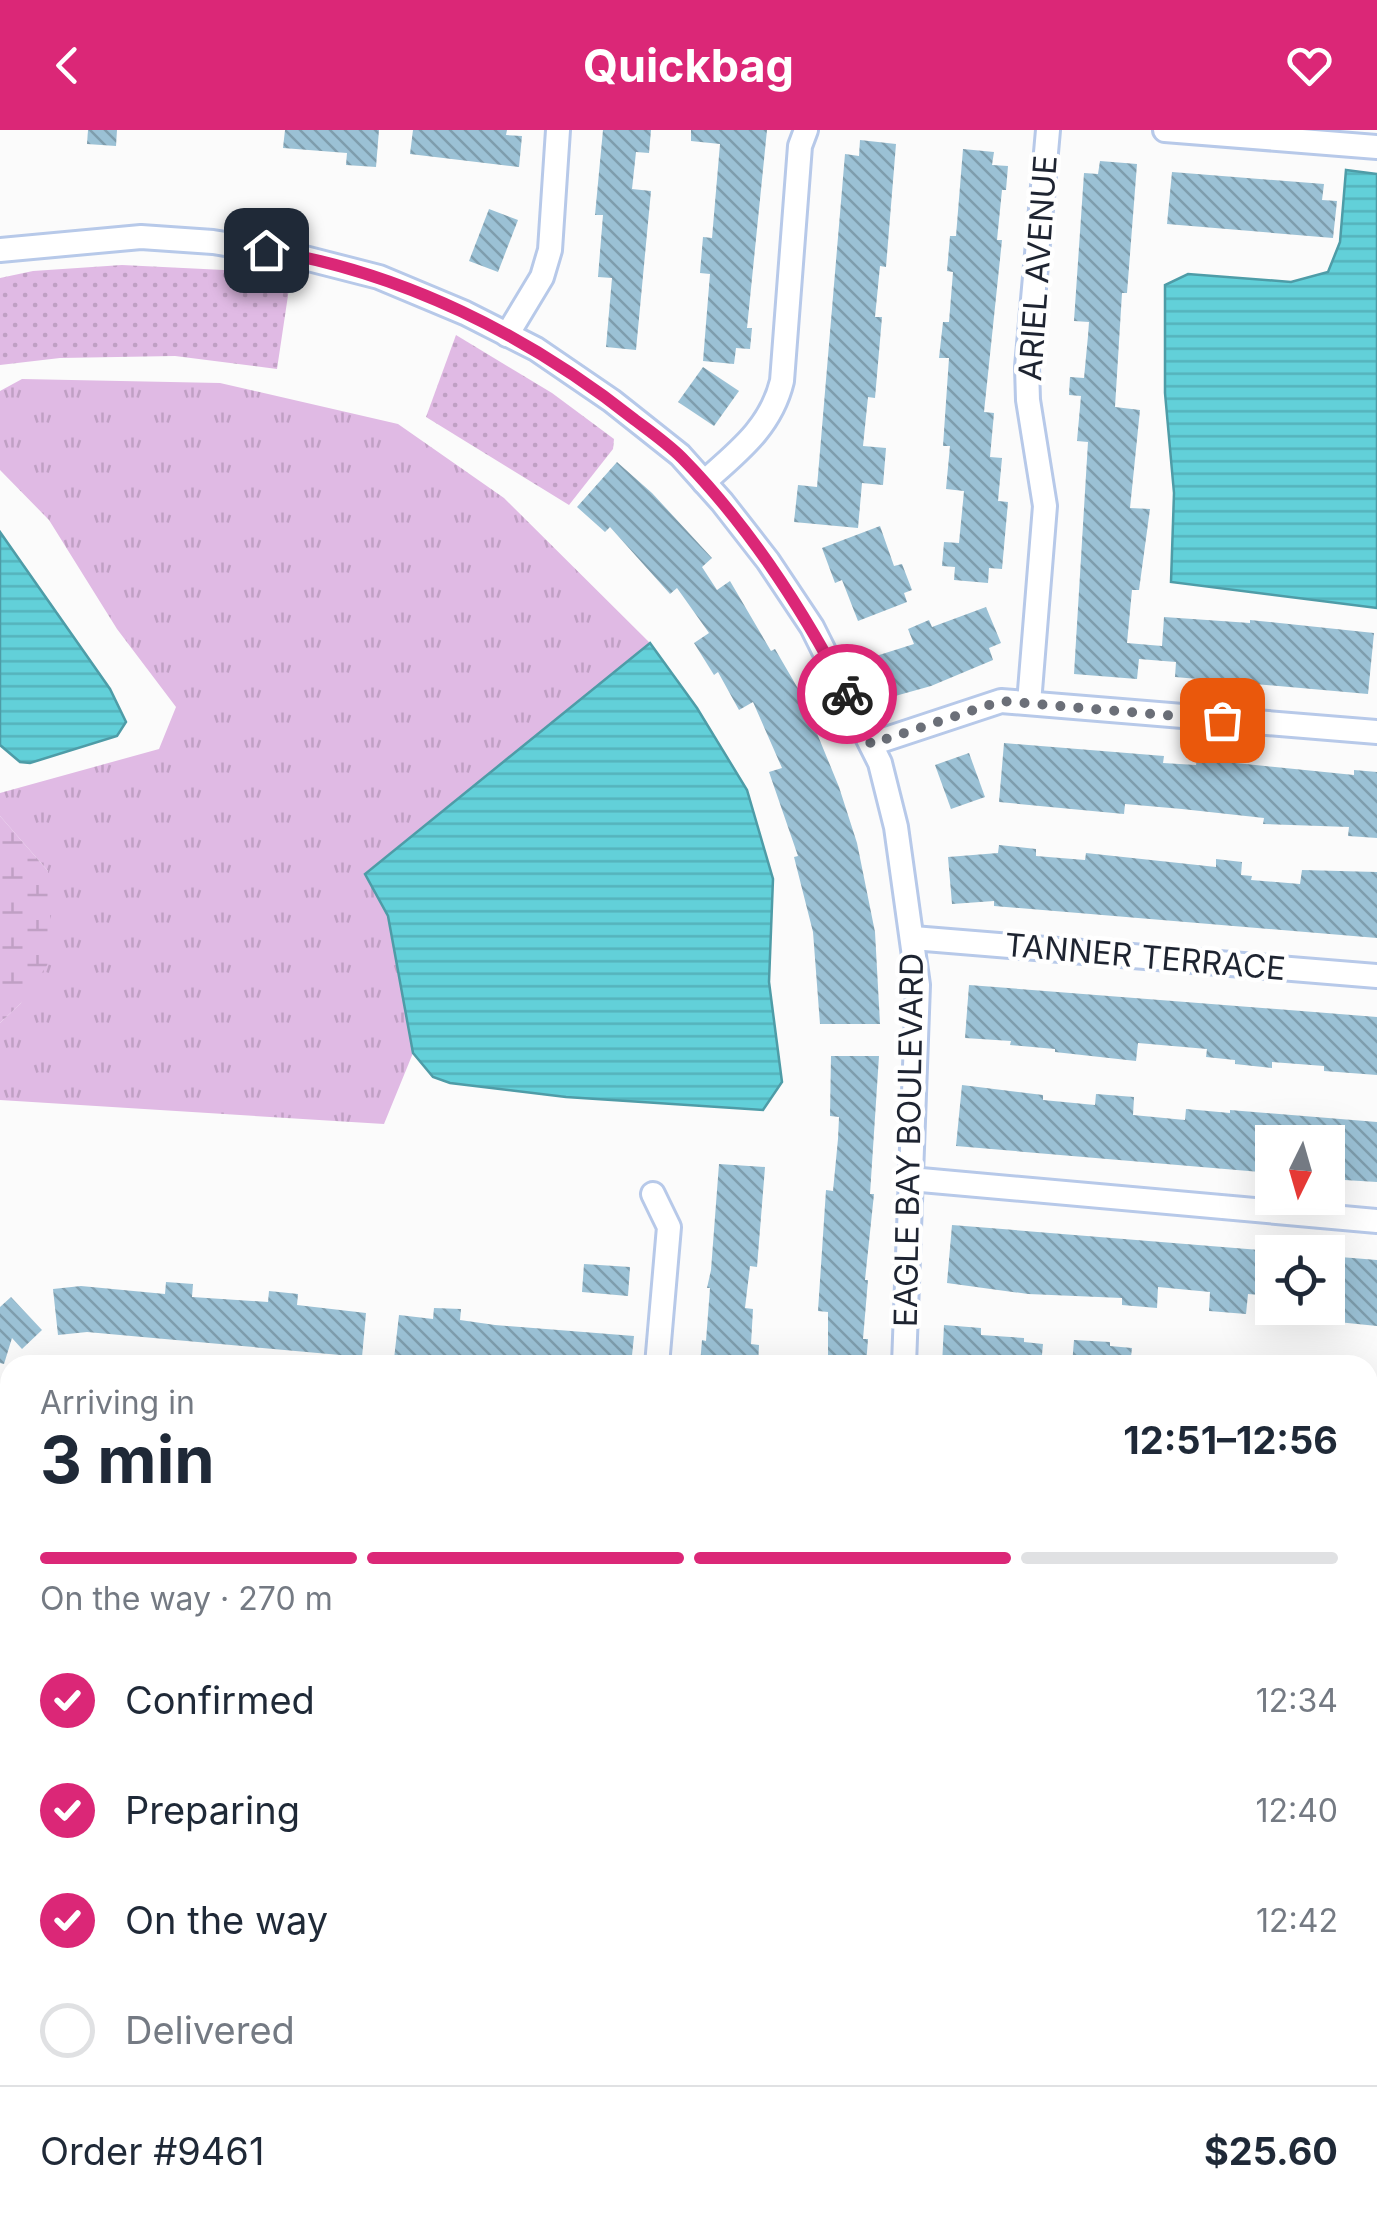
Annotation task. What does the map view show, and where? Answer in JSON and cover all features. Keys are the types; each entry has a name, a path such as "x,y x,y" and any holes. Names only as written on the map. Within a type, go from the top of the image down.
{"street":[{"path":"507,334 542,277 550,250 558,130"},
{"path":"704,482 748,444 767,421 777,400 782,381 800,146 806,130"},
{"name":"ARIEL AVENUE","path":"1029,704 1045,506 1028,400 1028,368 1048,130"},
{"path":"1165,130 1377,147"},
{"name":"EAGLE BAY BOULEVARD","path":"0,250 141,237 213,242 294,255 379,277 536,349 612,401 680,455 704,482 768,561 812,627 880,763 896,826 918,985 904,1355"},
{"path":"871,744 1001,701 1377,732"},
{"name":"TANNER TERRACE","path":"913,938 1377,976"},
{"path":"910,1180 1377,1221"},
{"path":"654,1194 669,1227 658,1355"}],"green space":[{"path":"122,265 224,270 290,282 277,369 175,356 60,358 0,365 0,278 33,271"},
{"path":"456,335 552,393 614,439 613,449 569,505 426,417"},
{"path":"22,379 220,383 398,424 504,498 650,643 365,873 388,916 413,1053 384,1124 0,1100 0,1023 21,1003 48,871 0,816 0,793 159,749 176,707 117,629 49,520 0,470 0,391"},
{"path":"0,816 48,871 52,958 21,1003 0,1023"}],"water":[{"path":"1346,170 1377,174 1377,608 1171,582 1174,493 1165,393 1165,285 1188,274 1291,282 1328,272 1340,242"},
{"path":"0,532 110,689 126,722 117,736 30,763 20,762 0,745"},
{"path":"650,643 697,708 747,790 773,879 769,982 782,1082 763,1110 566,1097 450,1083 433,1077 413,1053 388,916 365,874"}],"building":[{"path":"88,130 117,130 116,146 87,144"},
{"path":"285,130 379,130 376,167 346,165 347,153 283,148"},
{"path":"413,130 507,130 506,135 522,136 519,167 410,154"},
{"path":"603,130 651,130 649,153 636,152 632,189 651,191 636,350 606,347 612,278 598,277 603,215 595,215"},
{"path":"691,130 767,130 747,328 752,328 750,349 736,348 734,364 703,361 710,274 700,273 703,237 712,238 720,144 691,141"},
{"path":"860,140 896,144 886,267 880,266 875,317 882,317 875,398 868,397 863,446 886,448 883,485 862,483 858,528 794,522 798,485 817,487 845,154 859,156"},
{"path":"963,149 994,152 992,165 1008,166 997,240 1002,240 984,412 994,413 990,457 1002,458 998,501 1008,502 1002,569 989,568 988,583 954,580 955,567 942,566 944,542 959,543 964,491 946,489 950,446 943,446 949,358 939,358 943,322 949,322 953,272 947,271 950,236 956,236"},
{"path":"1100,161 1137,164 1127,293 1122,293 1115,407 1140,410 1130,508 1150,509 1139,590 1132,590 1127,643 1162,646 1164,617 1250,620 1374,633 1368,694 1175,677 1176,662 1139,659 1137,679 1074,674 1088,442 1077,441 1081,396 1069,395 1070,377 1084,378 1089,322 1074,321 1084,173 1098,174"},
{"path":"1172,172 1324,184 1322,200 1337,201 1333,238 1167,224"},
{"path":"489,209 518,220 498,272 469,261"},
{"path":"703,367 739,391 714,426 678,402"},
{"path":"617,462 652,493 712,558 702,567 717,590 730,581 800,692 857,843 875,932 880,1024 820,1024 813,932 794,857 798,856 769,772 782,768 753,702 739,710 718,672 714,675 694,643 709,633 677,588 670,594 610,527 605,532 577,507"},
{"path":"880,526 894,566 902,564 912,590 904,593 907,602 858,621 842,580 835,583 822,548"},
{"path":"986,607 1001,643 989,648 993,660 931,686 888,698 876,656 914,644 908,629 929,620 932,627"},
{"path":"1004,743 1164,756 1163,763 1196,765 1197,759 1354,775 1354,770 1377,772 1377,838 1348,836 1349,827 1263,824 1264,818 1182,809 1125,804 1124,814 999,802"},
{"path":"969,753 985,797 951,809 935,765"},
{"path":"999,845 1036,849 1036,856 1085,860 1086,853 1216,867 1216,859 1242,862 1241,875 1252,876 1251,880 1300,884 1302,870 1377,872 1377,938 994,906 994,901 952,904 948,857 998,853"},
{"path":"969,985 1377,1017 1377,1075 1324,1071 1324,1066 1272,1062 1272,1068 1235,1064 1235,1060 1206,1057 1207,1049 1138,1043 1136,1061 1010,1045 1011,1041 965,1038"},
{"path":"831,1056 879,1056 870,1194 874,1194 865,1280 863,1339 868,1339 867,1355 828,1355 828,1312 818,1311 826,1190 833,1191 838,1139 839,1117 830,1116"},
{"path":"962,1085 1095,1105 1096,1094 1134,1097 1133,1115 1185,1120 1186,1109 1230,1110 1377,1122 1377,1182 1345,1180 1345,1125 1255,1125 1255,1172 956,1146"},
{"path":"719,1164 765,1167 757,1267 750,1266 745,1308 753,1309 751,1344 759,1345 758,1355 701,1355 702,1340 706,1341"},
{"path":"952,1225 1255,1250 1255,1295 1248,1294 1246,1314 1209,1311 1210,1292 1158,1287 1157,1308 1122,1305 1122,1298 1028,1294 947,1283"},
{"path":"1345,1257 1377,1260 1377,1326 1345,1323"},
{"path":"584,1264 630,1267 628,1296 582,1292"},
{"path":"166,1282 193,1284 192,1297 268,1302 269,1291 298,1294 297,1305 366,1313 362,1355 87,1332 58,1335 53,1289 81,1286 165,1294"},
{"path":"11,1297 42,1330 22,1349 12,1338 7,1355 0,1355 0,1307"},
{"path":"434,1308 461,1309 460,1320 634,1336 632,1355 394,1355 399,1315 433,1319"},
{"path":"944,1325 981,1328 981,1335 1024,1338 1024,1342 1043,1344 1042,1355 942,1355"},
{"path":"1074,1340 1132,1348 1131,1355 1073,1355"}],"way so far":[{"path":"847,694 871,744 1001,701 1222,720"}],"route":[{"path":"266,250 379,277 465,313 536,349 612,401 680,455 722,502 812,627 847,694"}]}
